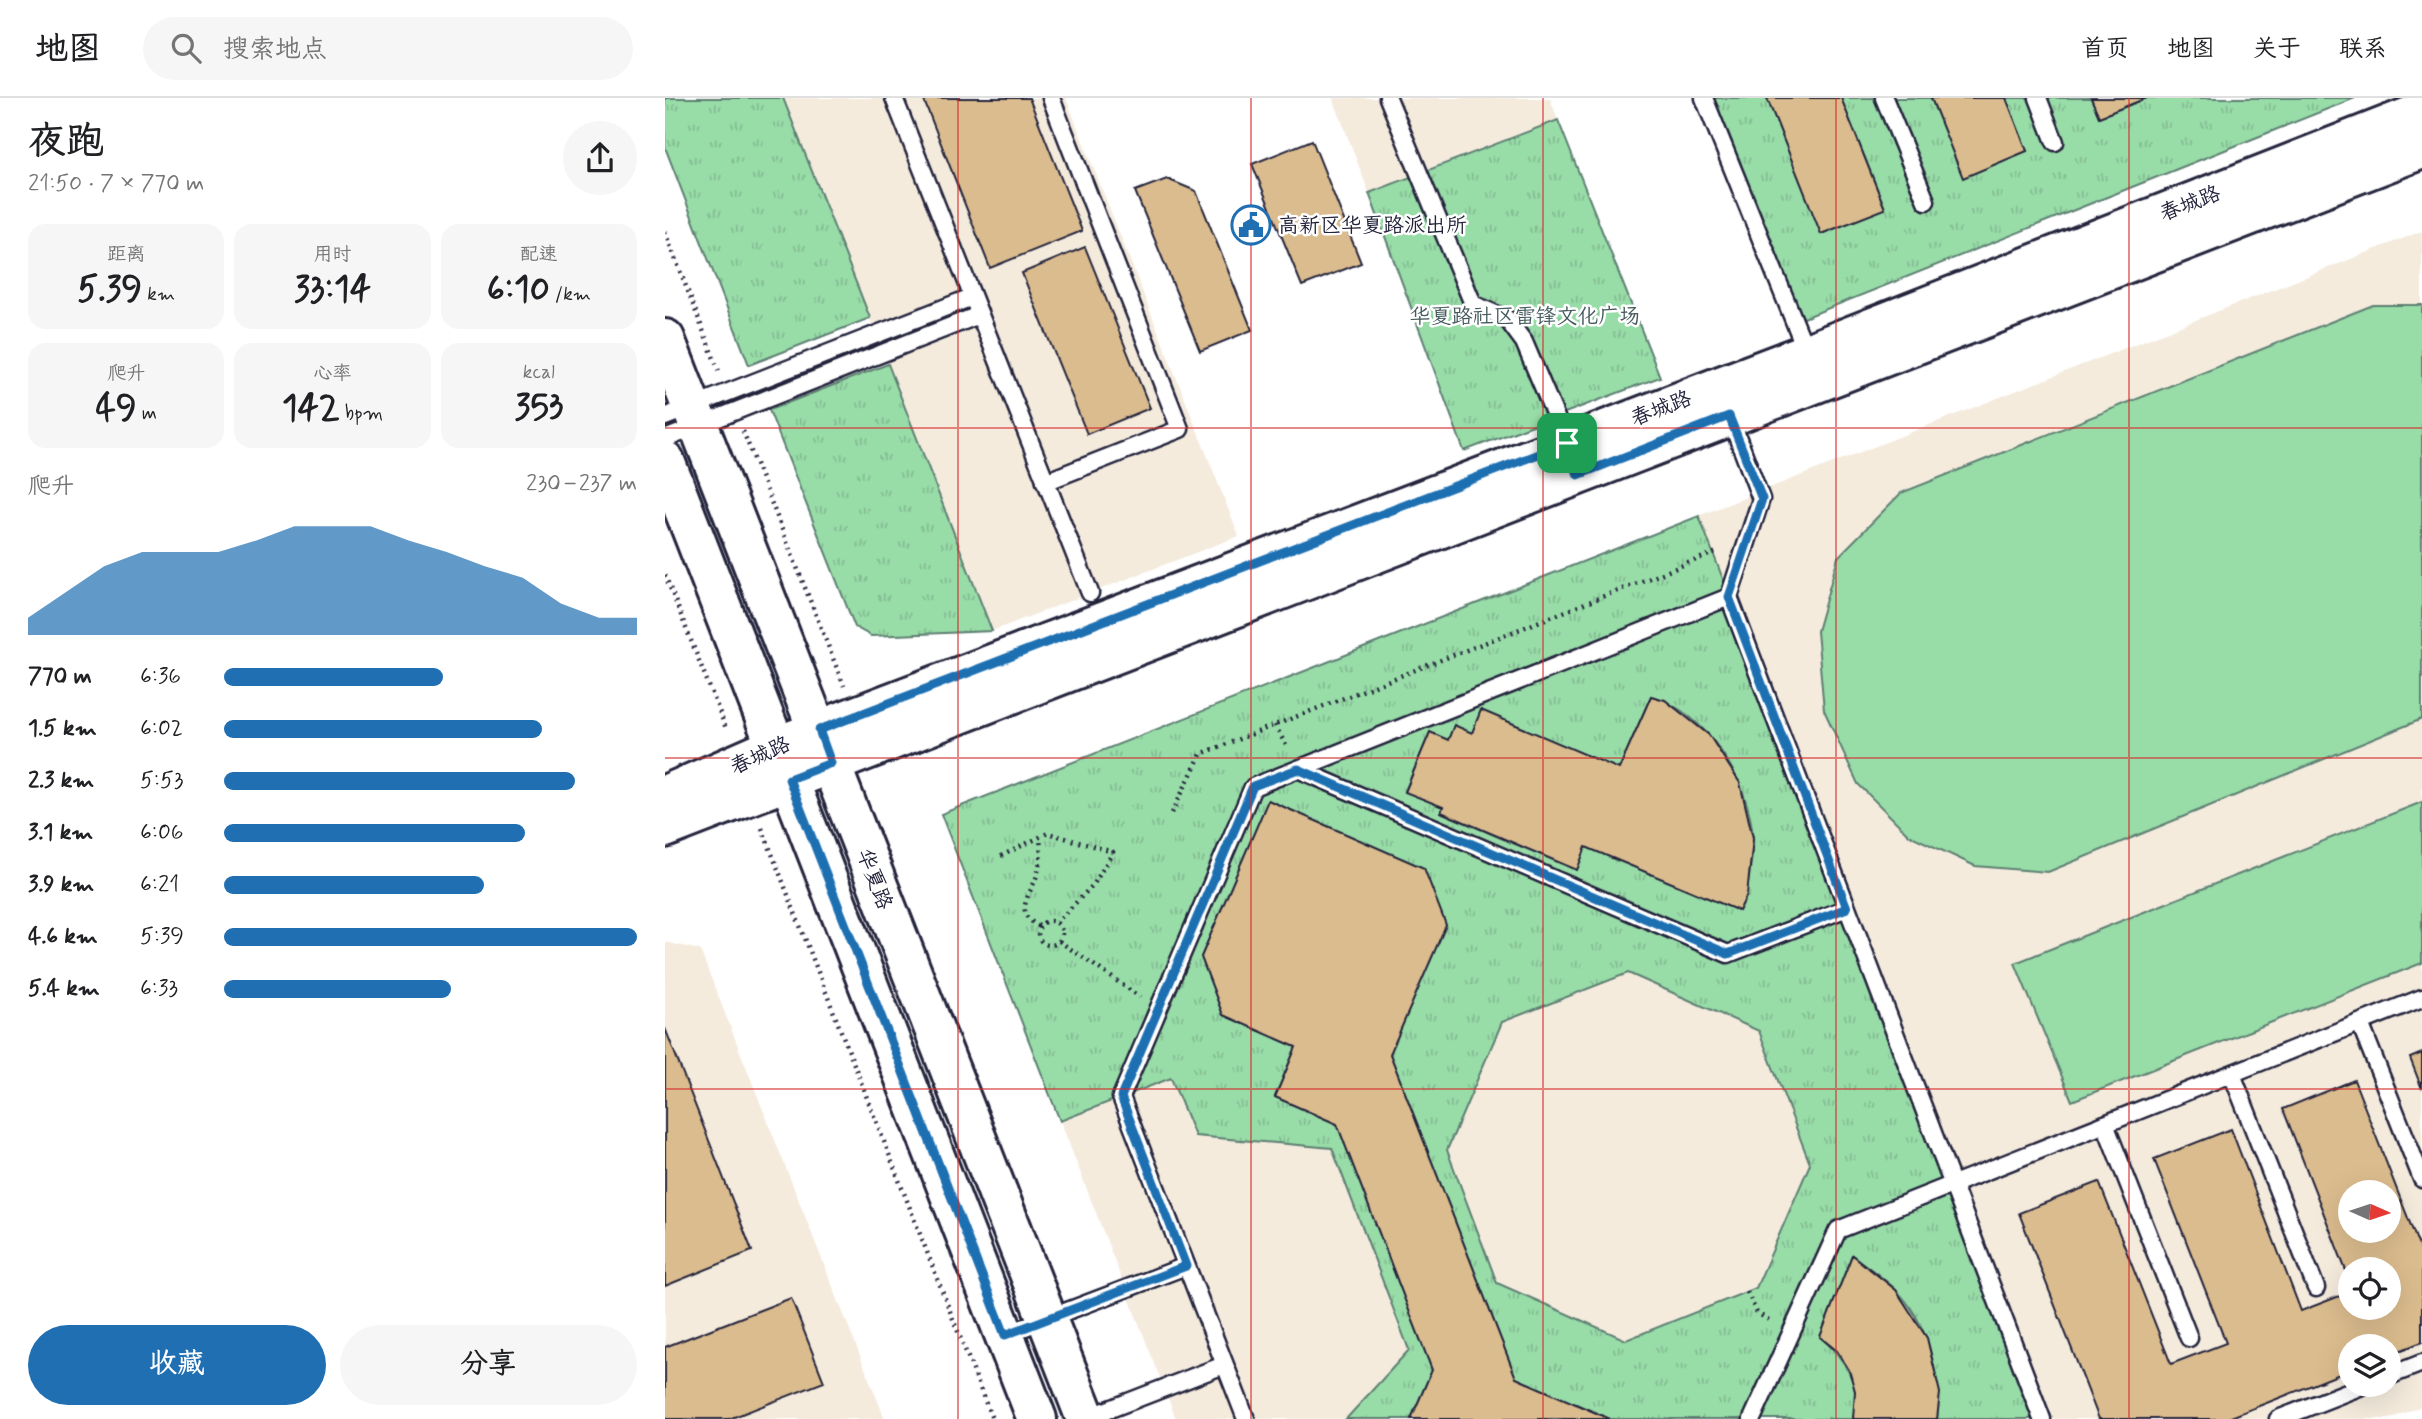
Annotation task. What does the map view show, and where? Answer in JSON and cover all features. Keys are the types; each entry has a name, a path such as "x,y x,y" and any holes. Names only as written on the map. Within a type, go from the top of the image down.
{"street":[{"name":"春城路","path":"1724,401 1807,353 2422,112"},
{"name":"春城路","path":"665,828 744,779 783,763 1724,401 2422,149"},
{"name":"华夏路","path":"665,339 680,422 825,747 1085,1419"},
{"name":"春城路","path":"825,747 855,718 1573,459"},
{"path":"665,461 1037,1419"},
{"name":"春城路","path":"665,795 744,779"}],"lane":[{"path":"894,98 1090,593"},
{"path":"1045,482 1179,429 1051,98"},
{"path":"1388,98 1473,304 1507,319 1524,342 1573,459"},
{"path":"1704,98 1807,353"},
{"path":"1884,98 1926,201"},
{"path":"2038,98 2055,142"},
{"path":"680,422 728,393 972,297"},
{"path":"680,422 735,411 979,315"},
{"path":"1724,401 1762,499 1729,597 2042,1419"},
{"path":"1245,1419 1121,1097 1253,786 1729,597"},
{"path":"1298,769 1728,954 1847,908"},
{"path":"1752,1419 1837,1230 2422,998"},
{"path":"2361,1023 2422,1179"},
{"path":"2232,1074 2316,1288"},
{"path":"2105,1124 2189,1338"},
{"path":"1005,1335 1186,1266"},
{"path":"2401,1371 2422,1363"},
{"path":"1085,1419 1224,1364"},
{"path":"2278,1419 2338,1395"}],"path":[{"path":"665,232 728,393"},
{"path":"735,411 855,718"},
{"path":"1172,813 1201,754 1748,539"},
{"path":"665,575 992,1419"},
{"path":"1001,856 1048,833 1113,852 1094,884 1057,922"},
{"path":"1039,926 1026,913 1024,897 1037,878 1041,853 1040,836"},
{"path":"1039,926 1049,920 1057,922"},
{"path":"1039,926 1041,942 1052,945 1059,941 1062,933 1057,922"},
{"path":"1059,941 1158,1010"},
{"path":"1747,1292 1757,1314 1791,1332"}],"shaded area":[{"path":"783,98 1066,98 1239,536 992,631"},
{"path":"1333,98 1550,98 1558,120 1369,193"},
{"path":"2422,231 2422,1406 2389,1419 1176,1419 941,814"},
{"path":"665,942 700,950 885,1419 665,1419"}],"green space":[{"path":"665,98 783,98 870,318 749,365 665,147"},
{"path":"1704,98 1767,98 1822,234 1885,208 1841,98 1931,98 1963,177 2027,151 2006,98 2091,98 2099,117 2147,98 2355,98 1794,322"},
{"name":"华夏路社区雷锋文化广场","path":"1558,120 1660,377 1464,451 1369,193"},
{"path":"2373,305 2422,305 2422,719 2048,872 1975,866 1909,835 1858,784 1824,710 1817,631 1838,557 1901,493"},
{"path":"888,364 992,631 871,636 855,627 769,410"},
{"path":"1699,516 2042,1419 1937,1419 1934,1367 1924,1332 1916,1316 1895,1289 1852,1255 1820,1337 1837,1354 1849,1373 1855,1395 1853,1419 1610,1419 1516,1378 1390,1054 1269,801 1201,957 1223,1015 1296,1047 1275,1097 1337,1124 1432,1370 1411,1419 1346,1419 1409,1350 1332,1148 1195,1136 1171,1078 1060,1121 941,814","holes":["1651,696 1672,705 1707,733 1734,772 1743,793 1750,815 1753,845 1747,891 1739,911 1586,847 1576,870 1442,813 1443,807 1405,791 1430,732 1448,740 1454,725 1472,733 1481,710 1619,769","1628,973 1759,1031 1810,1164 1756,1288 1626,1340 1497,1283 1447,1150 1502,1022"]},
{"path":"2422,802 2422,963 2072,1101 2015,963"}],"building":[{"path":"923,98 1029,98 1082,231 990,268"},
{"path":"1767,98 1841,98 1885,209 1821,234"},
{"path":"1931,98 2006,98 2027,151 1963,178"},
{"path":"2091,98 2147,98 2099,117"},
{"path":"1312,140 1361,263 1302,286 1252,164"},
{"path":"1167,179 1196,191 1252,330 1200,351 1135,191"},
{"path":"1085,247 1150,408 1087,434 1022,273"},
{"path":"1651,696 1665,700 1709,735 1740,783 1753,838 1747,895 1739,911 1586,847 1577,870 1441,812 1443,807 1405,792 1430,732 1448,740 1454,725 1472,733 1481,710 1619,769"},
{"path":"1268,800 1424,868 1446,925 1390,1054 1516,1378 1610,1419 1411,1419 1432,1370 1337,1124 1275,1097 1296,1047 1223,1015 1201,957"},
{"path":"665,1028 752,1251 665,1286"},
{"path":"2422,1053 2422,1089 2410,1058"},
{"path":"2354,1080 2393,1180 2338,1180 2338,1243 2401,1243 2401,1200 2422,1254 2422,1342 2401,1350 2401,1334 2338,1334 2338,1375 2226,1419 2099,1419 2019,1213 2099,1182 2171,1364 2226,1343 2154,1159 2231,1129 2301,1311 2338,1297 2338,1320 2401,1320 2401,1257 2341,1257 2283,1109"},
{"path":"1852,1255 1896,1290 1927,1338 1940,1393 1937,1419 1853,1419 1855,1391 1849,1370 1837,1351 1820,1337"},
{"path":"791,1298 824,1382 729,1419 665,1419 665,1347"}],"place":[{"name":"高新区华夏路派出所","path":"1251,225"}],"route":[{"path":"1729,416 1762,499 1729,597 1847,908 1728,954 1298,769 1253,786 1121,1097 1186,1266 1005,1335 789,779 831,763 819,730 1567,443 1578,475 1729,416"}]}
